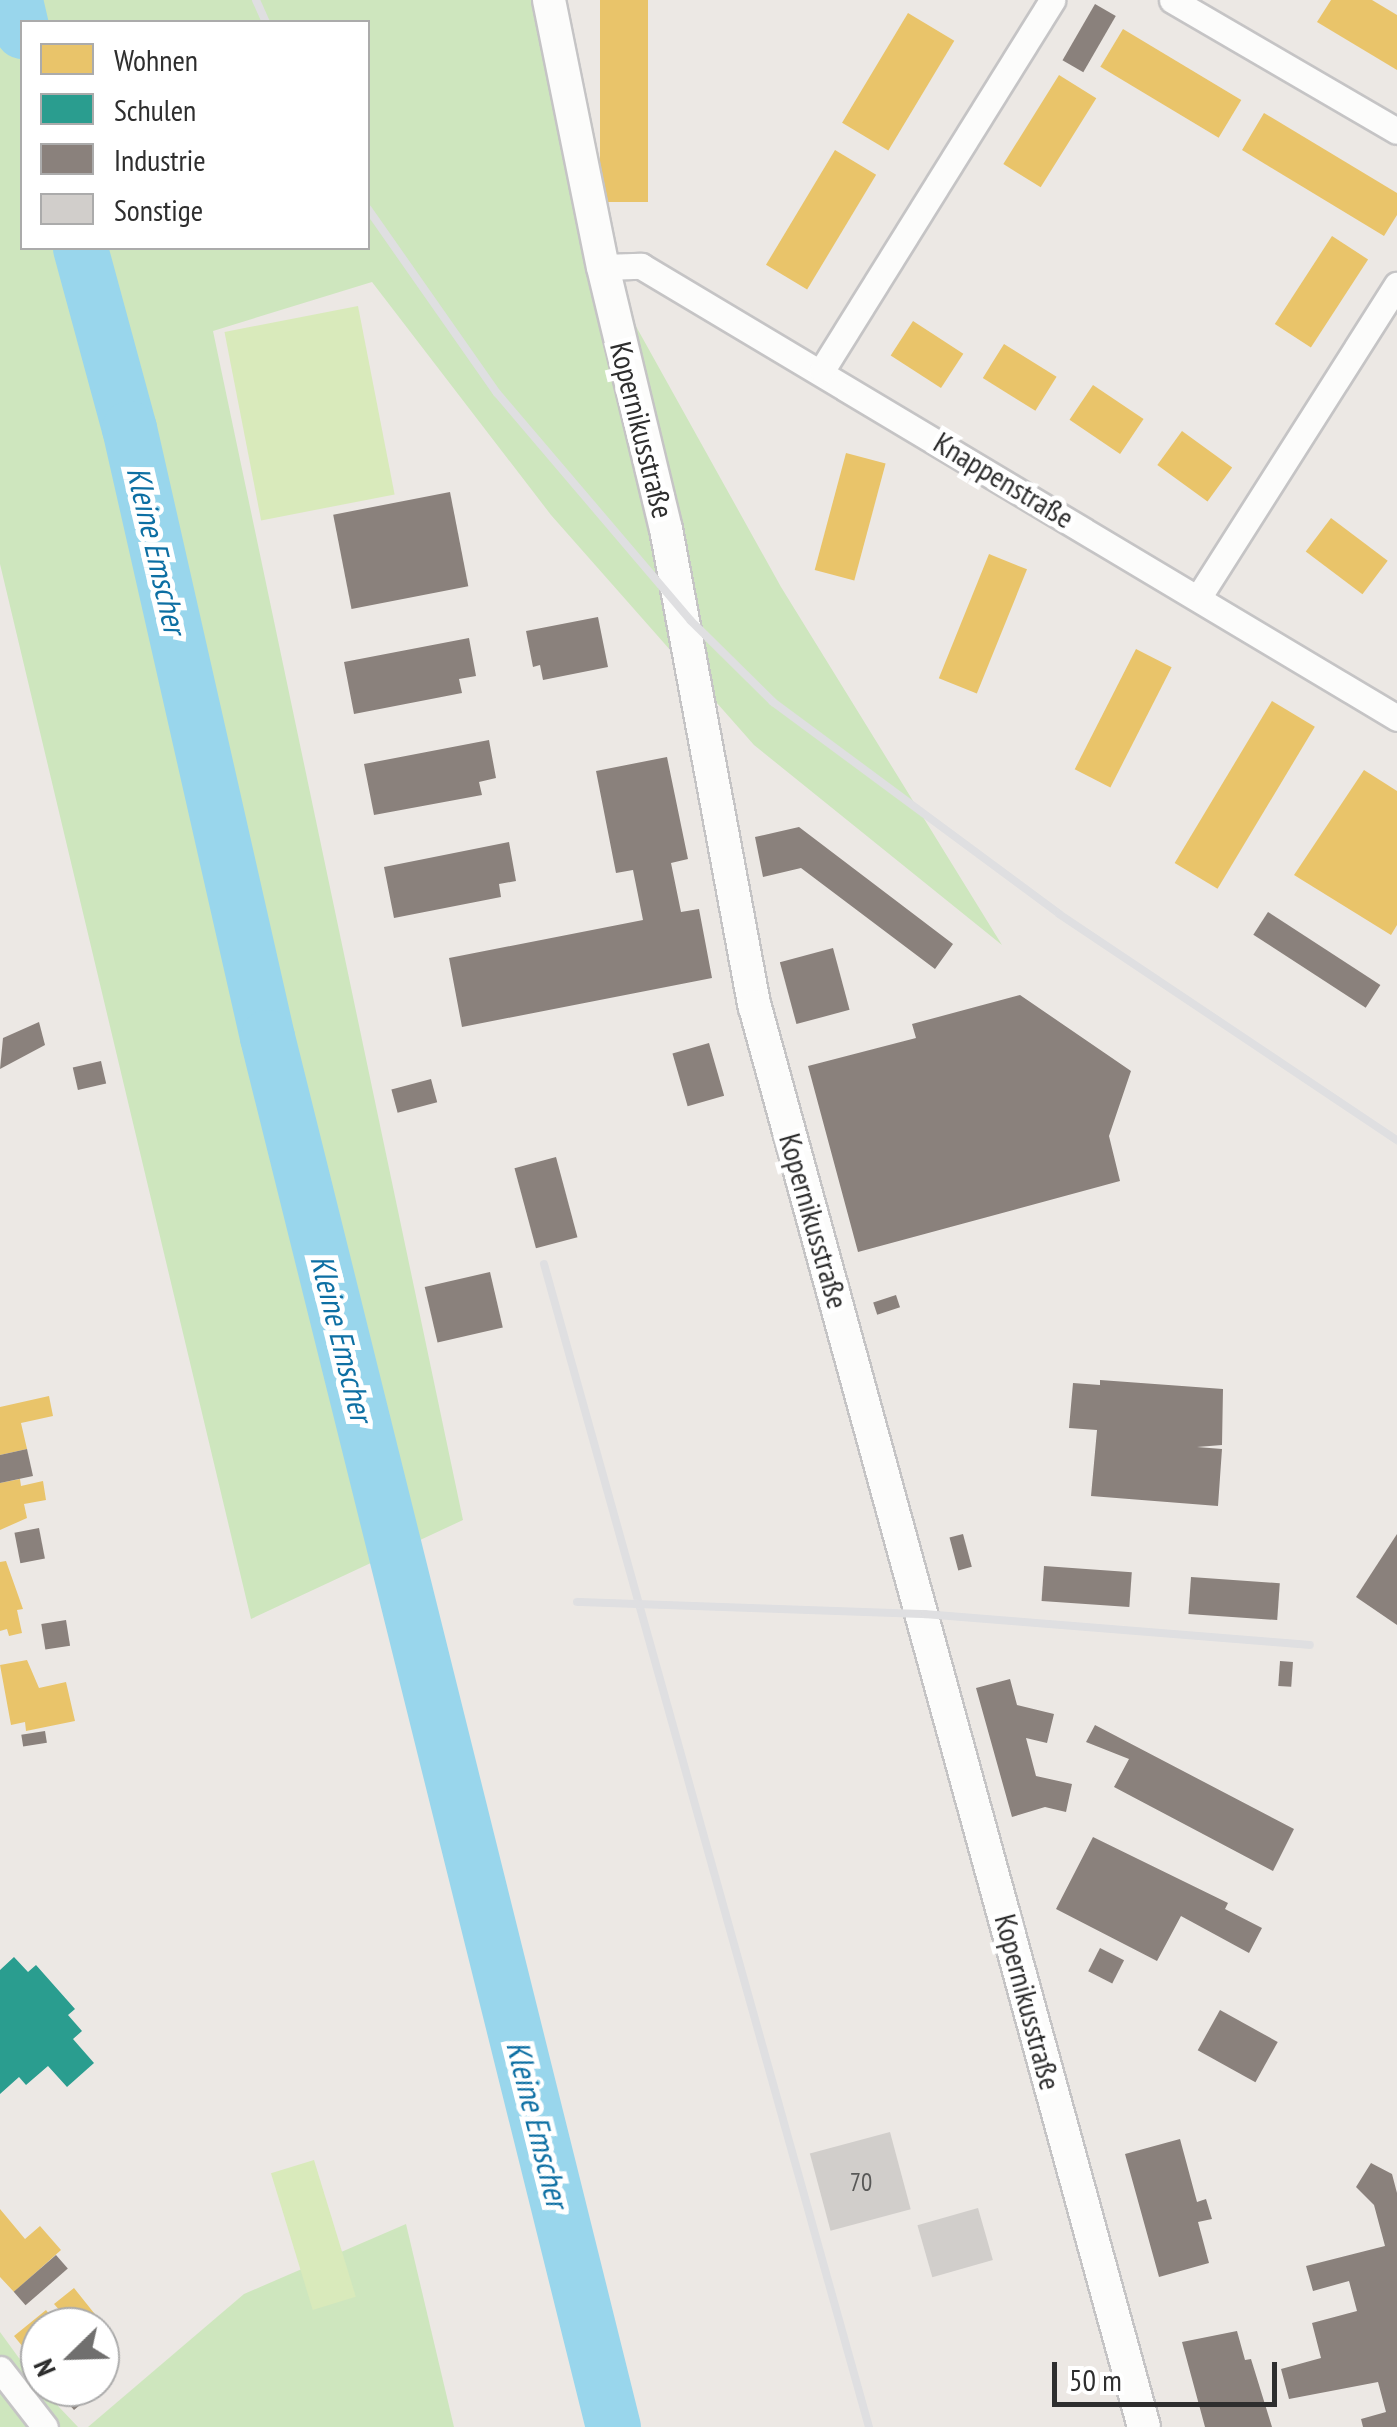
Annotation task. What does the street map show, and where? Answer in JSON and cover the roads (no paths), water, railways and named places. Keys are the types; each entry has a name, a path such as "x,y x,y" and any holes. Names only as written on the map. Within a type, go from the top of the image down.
{"street":[{"name":"Kopernikusstraße","path":"549,0 603,267 666,529 755,1008 1144,2427"},
{"path":"822,370 1052,0"},
{"path":"1172,0 1397,131"},
{"name":"Knappenstraße","path":"603,267 641,266 822,370 1397,718"},
{"path":"1198,598 1397,285"},
{"path":"0,2369 45,2427"}],"waterway":[{"name":"Kleine Emscher","path":"15,0 20,22"},
{"name":"Kleine Emscher","path":"81,250 129,428 267,1037 613,2427"}],"railway":[{"path":"256,0 265,20"},
{"path":"370,212 497,393 691,621 773,702 1059,914 1397,1140"},
{"path":"544,1264 869,2427"},
{"path":"577,1602 925,1614 1310,1645"}]}
